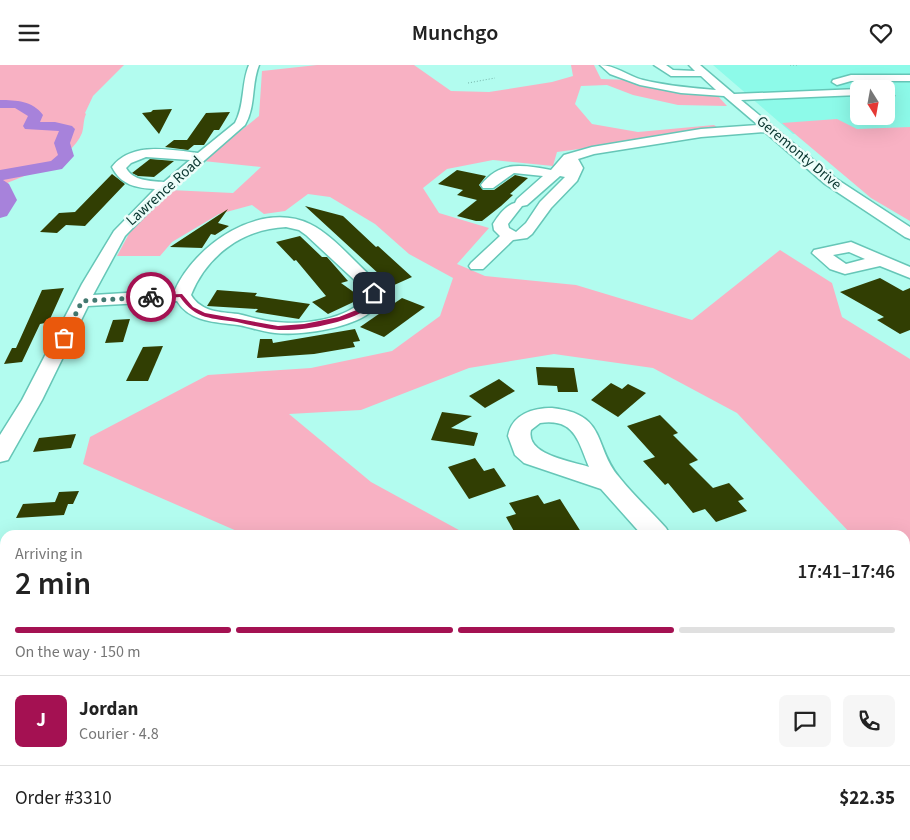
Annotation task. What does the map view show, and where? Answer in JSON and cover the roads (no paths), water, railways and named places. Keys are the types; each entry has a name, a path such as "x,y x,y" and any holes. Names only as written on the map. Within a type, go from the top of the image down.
{"street":[{"name":"Lawrence Road","path":"0,454 32,400 82,301 119,234 139,211 229,135 244,118 254,65"},
{"path":"606,65 613,74 664,87 692,91 729,95 850,92"},
{"path":"660,65 671,73 705,74"},
{"name":"Geremonty Drive","path":"694,65 856,201 910,234"},
{"path":"810,93 845,79 910,78"},
{"path":"568,158 573,161 576,168 572,178 541,210 530,229 522,234 510,235 502,230 500,223 555,173 568,158 592,151 682,136 768,128"},
{"path":"167,186 136,183 122,173 119,167 124,161 141,153 202,157"},
{"path":"488,185 508,168 572,175"},
{"path":"283,223 298,225 313,233 368,283 372,288 374,298 366,308 329,322 278,328 203,314 191,308 182,295 188,279 198,265 222,245 239,233 256,226 283,223"},
{"path":"477,266 510,235"},
{"path":"883,260 910,273"},
{"path":"82,301 182,295"},
{"path":"608,482 652,530"}],"waterway":[{"path":"0,104 18,104 36,115 30,126 55,126 67,129 62,143 66,156 56,165 0,175"},
{"path":"0,184 8,200 0,212"}]}
